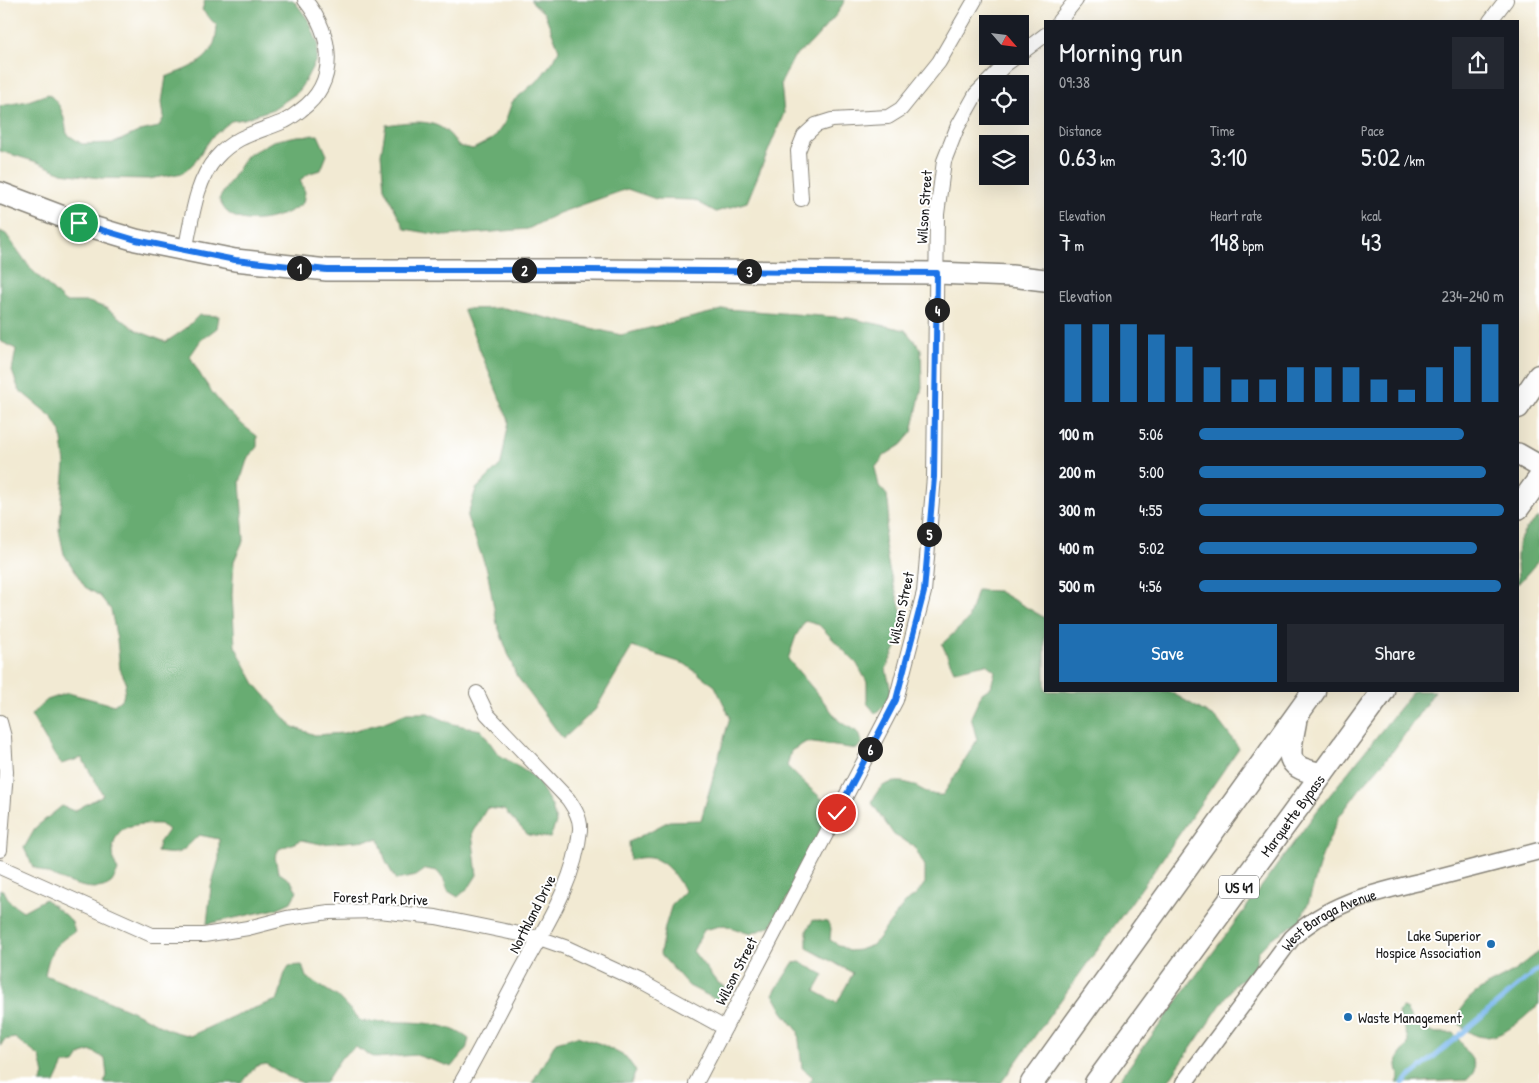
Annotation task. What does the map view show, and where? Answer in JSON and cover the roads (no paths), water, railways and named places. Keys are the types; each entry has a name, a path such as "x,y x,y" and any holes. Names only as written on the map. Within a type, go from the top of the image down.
{"highway":[{"path":"1519,406 1539,376"},
{"path":"1519,507 1539,479"},
{"path":"1032,1083 1313,692"},
{"name":"Marquette Bypass","path":"1096,1083 1382,692"},
{"path":"1296,716 1290,751 1291,759 1296,767 1304,771 1322,774"}],"main road":[{"path":"0,194 79,223 136,240 235,260 327,270 937,273 1011,276 1044,280"},
{"path":"1519,455 1539,466"}],"street":[{"path":"185,250 199,190 207,170 217,158 232,143 250,133 287,120 307,106 320,90 327,72 328,53 324,30 305,0"},
{"path":"801,199 798,151 804,136 816,125 832,120 888,117 901,109 940,62 975,0"},
{"path":"1060,20 1076,0"},
{"path":"1491,20 1506,0"},
{"path":"1029,47 1044,36"},
{"name":"Wilson Street","path":"696,1083 896,700 924,592 934,477 937,214 944,161 957,128 976,94 1005,65"},
{"name":"Northland Drive","path":"461,1083 555,912 571,872 580,830 580,822 568,799 487,714 477,693"},
{"path":"0,722 4,737 6,772 0,850"},
{"name":"West Baraga Avenue","path":"1184,1083 1287,944 1304,927 1324,912 1377,892 1539,851"},
{"name":"Forest Park Drive","path":"0,867 152,936 204,935 248,928 287,918 329,912 379,911 436,917 539,938 564,946 641,982 725,1028"}],"waterway":[{"path":"1403,1083 1539,968"}],"place":[{"name":"Lake Superior Hospice Association","path":"1491,944"},
{"name":"Waste Management","path":"1348,1017"}]}
